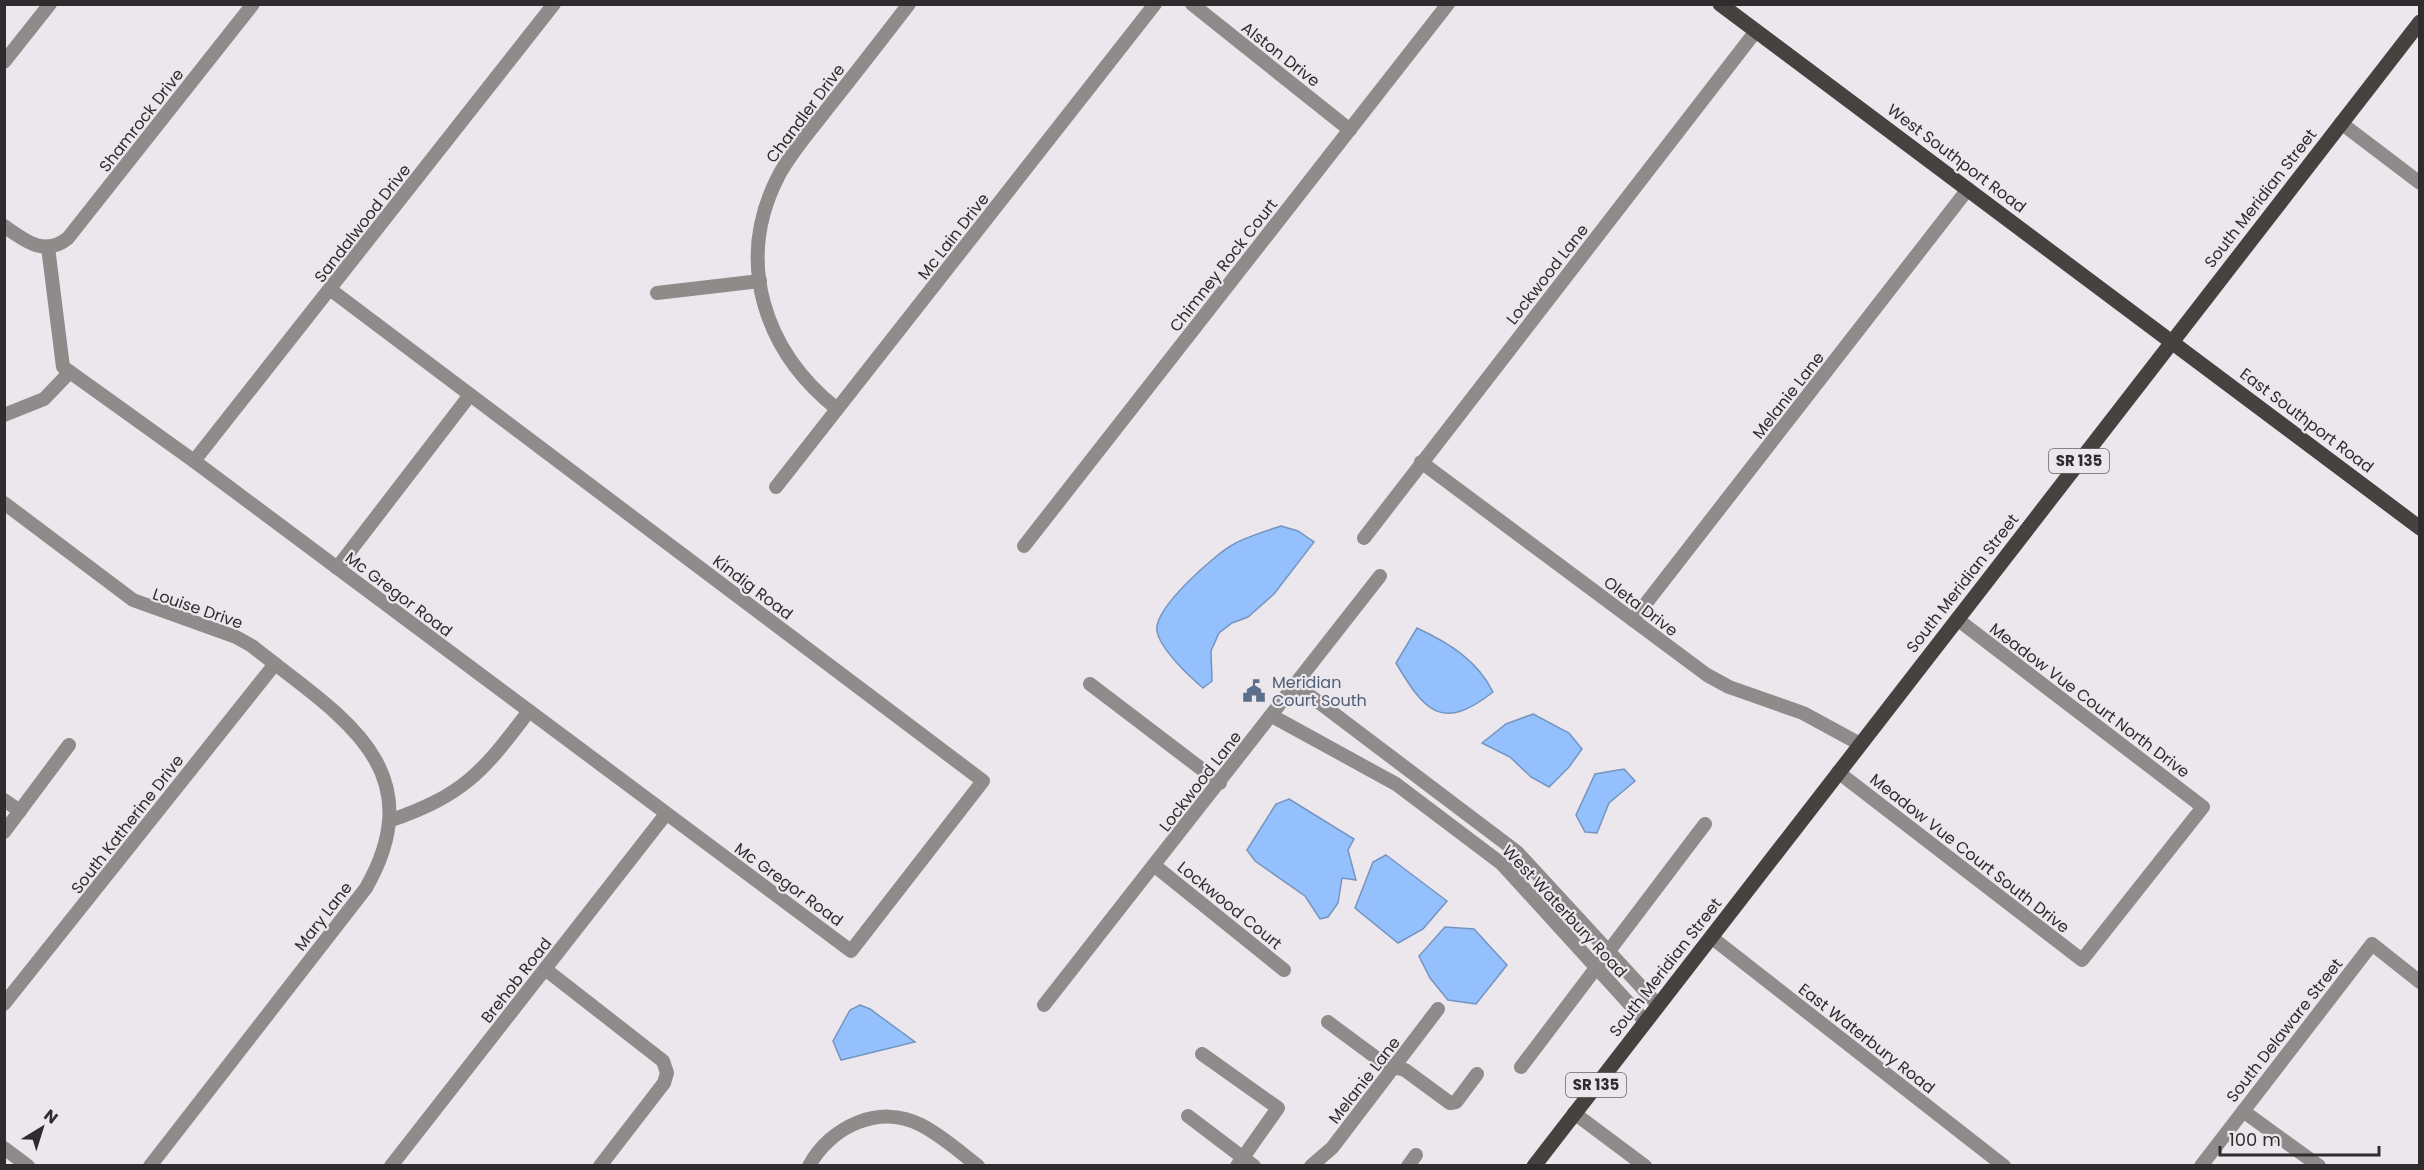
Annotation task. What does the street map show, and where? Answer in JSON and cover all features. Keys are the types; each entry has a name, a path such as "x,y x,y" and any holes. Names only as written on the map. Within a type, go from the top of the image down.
{"main road":[{"name":"West Southport Road","path":"1720,4 2173,341"},
{"name":"South Meridian Street","path":"1534,1166 2420,22"},
{"name":"East Southport Road","path":"2173,341 2420,528"}],"street":[{"path":"4,62 50,4"},
{"name":"Shamrock Drive","path":"48,247 62,243 70,236 253,4"},
{"name":"Sandalwood Drive","path":"194,461 554,4"},
{"name":"Chandler Drive","path":"837,409 796,371 778,342 767,315 760,281 758,252 761,228 778,176 791,156 909,4"},
{"name":"Mc Lain Drive","path":"776,488 1155,4"},
{"name":"Alston Drive","path":"1192,4 1350,130"},
{"name":"Chimney Rock Court","path":"1024,546 1448,4"},
{"name":"Lockwood Lane","path":"1364,537 1756,31"},
{"path":"2341,123 2420,183"},
{"name":"Melanie Lane","path":"1633,620 1968,189"},
{"path":"4,226 30,244 48,247 63,367 70,372 44,399 4,415"},
{"path":"657,293 760,281"},
{"name":"Kindig Road","path":"330,290 983,781 851,951"},
{"name":"Mc Gregor Road","path":"70,372 194,461 851,951"},
{"path":"337,568 470,395"},
{"name":"Oleta Drive","path":"1421,462 1720,682 1803,713 1860,744"},
{"name":"Louise Drive","path":"4,504 133,600 236,636 349,722 368,745 383,777 389,821"},
{"name":"Lockwood Lane","path":"1044,1005 1380,576"},
{"name":"Meadow Vue Court North Drive","path":"1957,619 2203,807 2082,960"},
{"name":"South Katherine Drive","path":"4,1004 275,664"},
{"path":"1090,684 1220,783"},
{"name":"West Waterbury Road","path":"1296,685 1517,852 1658,1005"},
{"path":"389,821 430,807 472,779 496,754 529,711"},
{"name":"West Waterbury Road","path":"1272,716 1396,784 1502,864 1645,1021"},
{"path":"4,832 69,745"},
{"name":"Meadow Vue Court South Drive","path":"1838,772 2082,960"},
{"path":"4,800 20,811"},
{"name":"Brehob Road","path":"392,1166 666,814"},
{"name":"Mary Lane","path":"150,1166 366,888 378,865 389,821"},
{"path":"1521,1067 1705,824"},
{"name":"Lockwood Court","path":"1155,866 1284,970"},
{"name":"East Waterbury Road","path":"1711,937 2004,1166"},
{"name":"South Delaware Street","path":"2201,1166 2372,944 2420,982"},
{"path":"545,969 663,1061 667,1067 664,1083 600,1166"},
{"name":"Melanie Lane","path":"1311,1166 1332,1148 1438,1010"},
{"path":"1328,1022 1386,1065 1405,1070 1453,1104 1477,1074"},
{"path":"1188,1116 1245,1163 1278,1108 1202,1054"},
{"path":"2243,1111 2319,1166"},
{"path":"1574,1113 1645,1166"},
{"path":"809,1166 820,1148 843,1129 865,1120 884,1117 919,1124 978,1166"},
{"path":"4,1148 28,1166"}],"water":[{"path":"1281,526 1298,531 1314,542 1274,594 1248,617 1232,623 1219,633 1211,651 1212,681 1203,688 1190,677 1163,646 1157,631 1158,621 1175,596 1213,559 1239,541"},
{"path":"1417,628 1461,654 1479,671 1493,692 1460,711 1448,713 1436,711 1426,704 1416,694 1396,663"},
{"path":"1533,714 1569,733 1582,749 1569,767 1549,787 1531,777 1510,757 1482,743 1506,724"},
{"path":"1624,769 1635,781 1609,803 1597,833 1585,832 1576,815 1595,774"},
{"path":"1289,799 1354,839 1348,850 1356,880 1342,878 1338,903 1328,917 1320,919 1305,896 1255,861 1247,850 1276,804"},
{"path":"1386,855 1447,901 1423,929 1398,943 1355,908 1373,862"},
{"path":"1445,927 1474,929 1507,965 1476,1004 1448,1000 1430,978 1419,956"},
{"path":"860,1005 870,1009 915,1042 841,1060 833,1041 850,1010"}],"place":[{"name":"Meridian Court South","path":"1254,691"}]}
